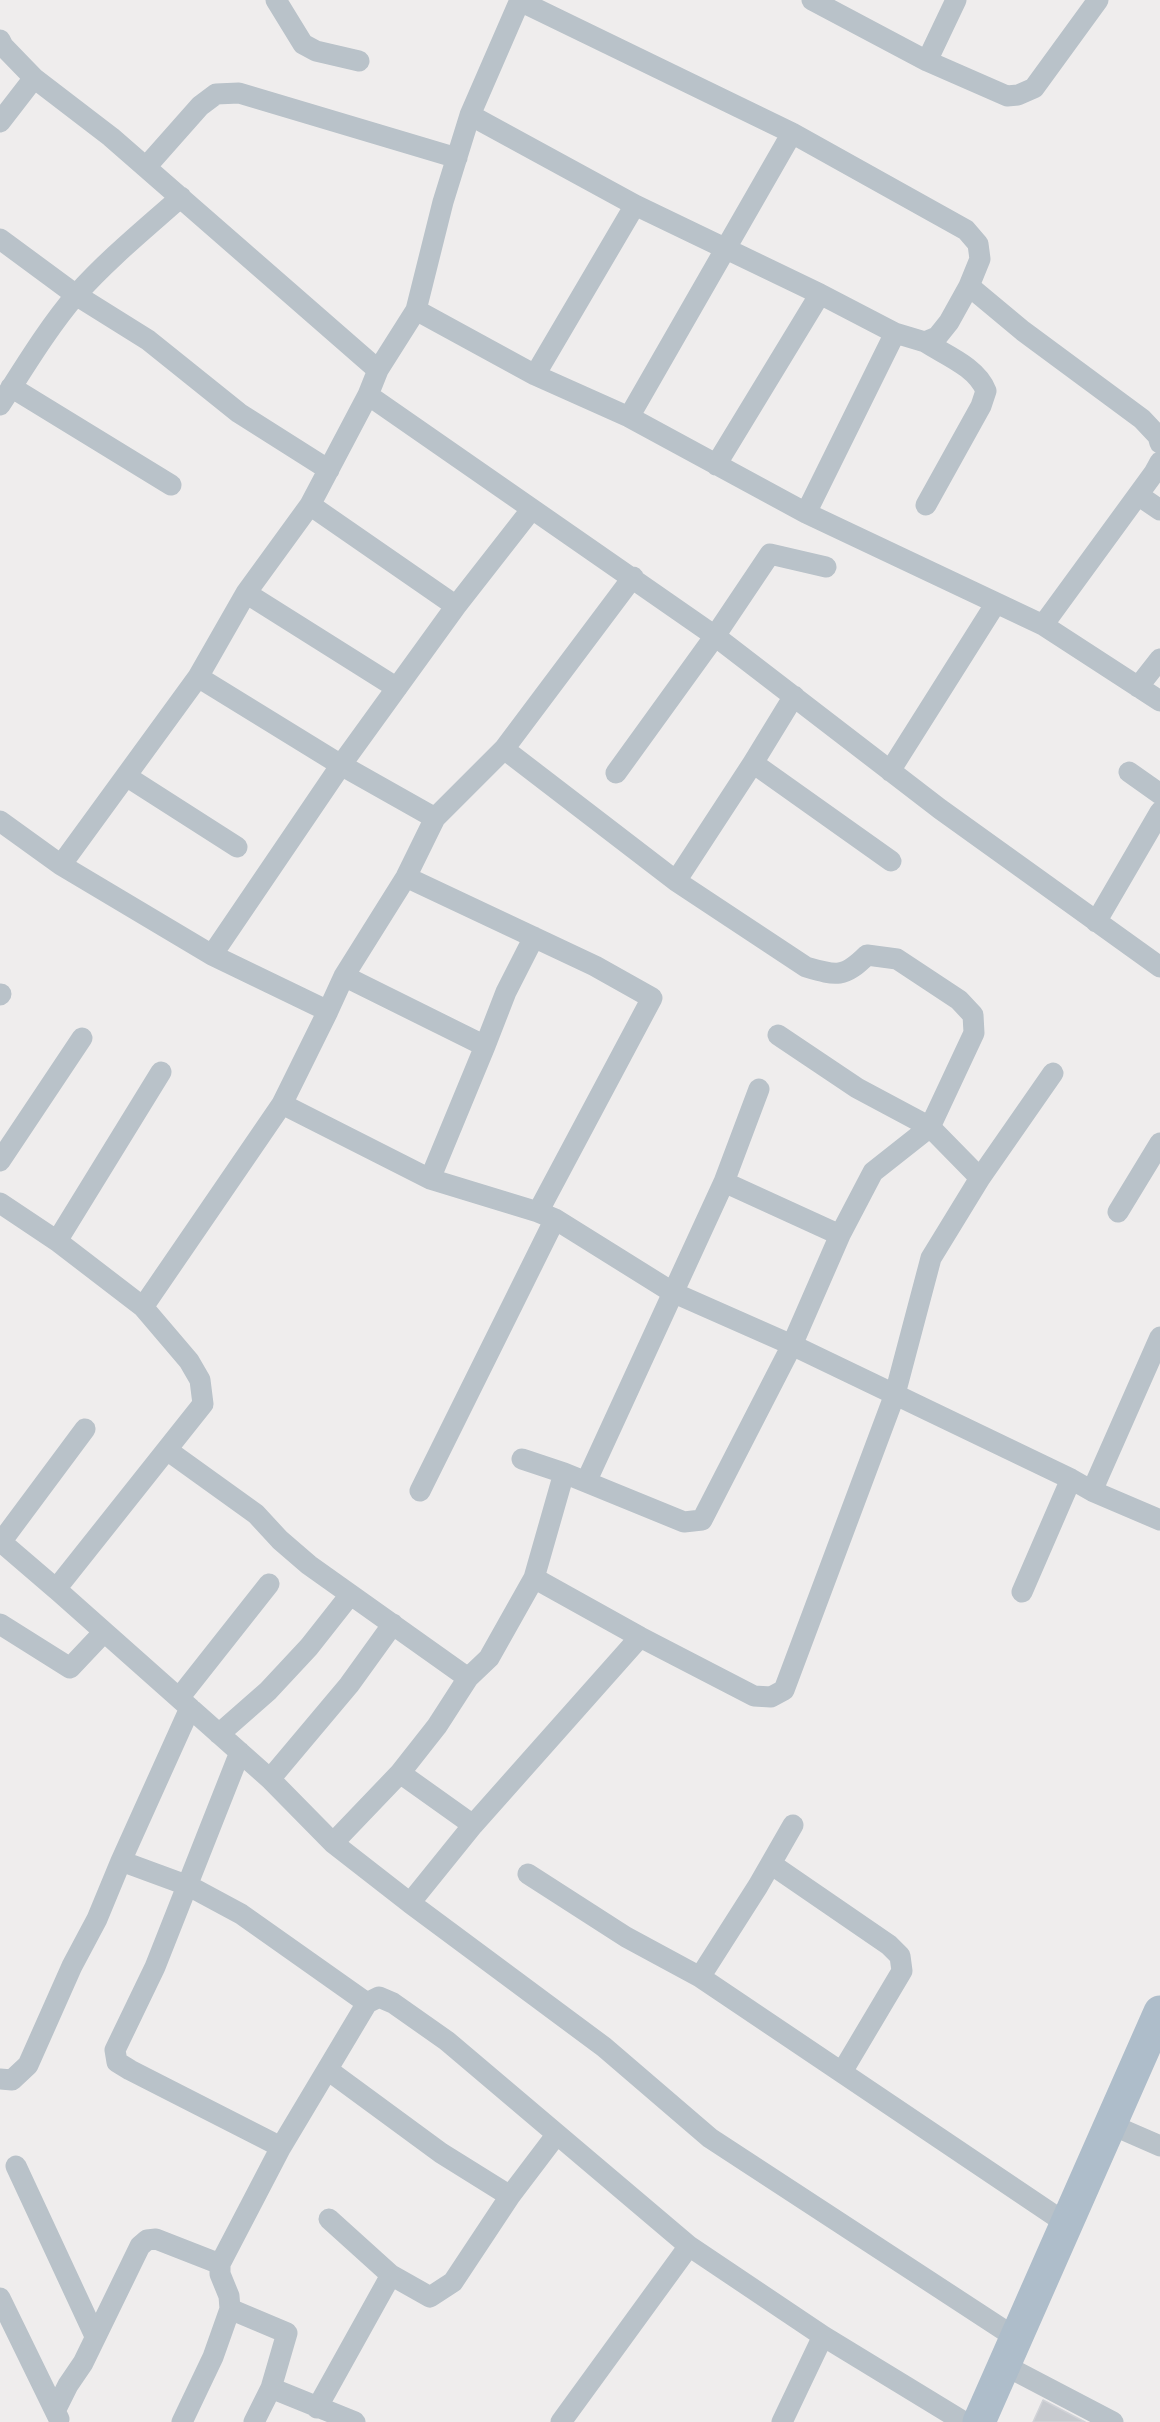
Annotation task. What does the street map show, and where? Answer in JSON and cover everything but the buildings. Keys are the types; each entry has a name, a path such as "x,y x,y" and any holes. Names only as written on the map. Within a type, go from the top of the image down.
{"main road":[{"path":"979,2422 1160,2012"}],"street":[{"path":"276,0 303,44 316,51 359,62"},
{"path":"812,0 927,61 1006,96 1018,95 1034,88 1098,0"},
{"path":"927,61 956,0"},
{"path":"61,865 198,677 246,592 310,506 368,395 378,370 416,310 457,158 471,115 520,1 792,133 966,230 978,244 980,259 969,286 949,322 937,337 925,342"},
{"path":"0,39 3,46 34,78 111,137 378,370"},
{"path":"0,122 34,78"},
{"path":"146,167 200,106 216,94 238,93 457,158"},
{"path":"471,115 635,205 820,294 895,333 925,342 974,373 982,381 986,391 981,406 926,506"},
{"path":"629,417 792,133"},
{"path":"171,485 6,396 30,358 76,295 132,240 181,197"},
{"path":"535,375 635,205"},
{"path":"3,249 148,340 238,413 329,470"},
{"path":"969,286 1023,331 1142,419 1158,436 1160,443"},
{"path":"716,465 820,294"},
{"path":"416,310 535,375 629,417 806,513 1043,625 1160,701"},
{"path":"806,513 895,333"},
{"path":"368,395 715,636 890,771 1160,967"},
{"path":"1043,625 1160,462"},
{"path":"1138,495 1160,510"},
{"path":"310,506 456,606"},
{"path":"212,955 340,765 456,606 531,510"},
{"path":"616,773 715,636 770,554 826,567"},
{"path":"143,1307 282,1104 344,976 406,877 435,818 504,749 633,577"},
{"path":"246,592 397,688"},
{"path":"890,771 996,603"},
{"path":"1138,687 1160,659"},
{"path":"198,677 340,765 435,818"},
{"path":"676,881 794,696"},
{"path":"504,749 676,881 806,967 831,974 851,970 867,955 897,959 959,1000 973,1015 974,1033 930,1127 873,1172 840,1235 792,1346 702,1520 684,1522 564,1473 522,1459"},
{"path":"753,763 891,861"},
{"path":"1129,772 1160,794"},
{"path":"126,776 237,847"},
{"path":"1096,922 1160,812"},
{"path":"0,821 61,865 212,955 328,1011"},
{"path":"406,877 595,966 652,998 546,1216 420,1491"},
{"path":"430,1179 506,992 534,937"},
{"path":"344,976 485,1046"},
{"path":"778,1035 856,1088 930,1127 980,1178"},
{"path":"0,1161 82,1038"},
{"path":"57,1242 161,1072"},
{"path":"534,1578 640,1637 754,1696 771,1697 784,1690 895,1394 931,1258 980,1178 1053,1073"},
{"path":"586,1482 724,1182 759,1089"},
{"path":"282,1104 430,1179 546,1216 672,1292 895,1394 1092,1491 1160,1520"},
{"path":"1118,1212 1160,1143"},
{"path":"724,1182 840,1235"},
{"path":"0,1203 57,1242 143,1307 189,1361 200,1380 204,1404 56,1589"},
{"path":"1092,1491 1160,1337"},
{"path":"85,1430 1,1542 270,1779 333,1843 604,2047 710,2138 1010,2352 1113,2422"},
{"path":"167,1450 256,1514 309,1565 468,1678"},
{"path":"333,1843 400,1773 437,1726 468,1678 489,1658 534,1578 564,1473"},
{"path":"1022,1592 1071,1479"},
{"path":"0,2079 12,2080 28,2066 72,1966 97,1919 184,1703 269,1584"},
{"path":"219,1734 268,1691 309,1647 350,1595"},
{"path":"0,1624 70,1668 104,1632"},
{"path":"270,1779 349,1685 393,1624"},
{"path":"410,1903 473,1825 640,1637"},
{"path":"240,1752 189,1886 155,1967 122,2031 115,2050 117,2062 281,2147"},
{"path":"400,1773 473,1825"},
{"path":"700,1977 793,1825"},
{"path":"120,1861 189,1886 241,1914 367,2004"},
{"path":"771,1864 889,1945 900,1956 902,1971 842,2072"},
{"path":"528,1874 626,1937 700,1977 1067,2224"},
{"path":"182,2422 213,2356 230,2309 229,2296 220,2274 220,2264 281,2147 367,2004 379,1997 407,2012 447,2041 689,2246 823,2336 964,2422"},
{"path":"328,2070 441,2153 510,2196"},
{"path":"1112,2125 1160,2146"},
{"path":"329,2219 391,2275 430,2297 453,2282 510,2196 556,2134"},
{"path":"16,2166 95,2336"},
{"path":"58,2416 68,2385 83,2362 132,2256 140,2246 147,2240 162,2241 220,2264"},
{"path":"561,2422 689,2246"},
{"path":"317,2408 391,2275"},
{"path":"0,2298 58,2416"},
{"path":"230,2309 287,2333 271,2388 254,2422"},
{"path":"782,2422 823,2336"},
{"path":"271,2388 355,2422"}]}
